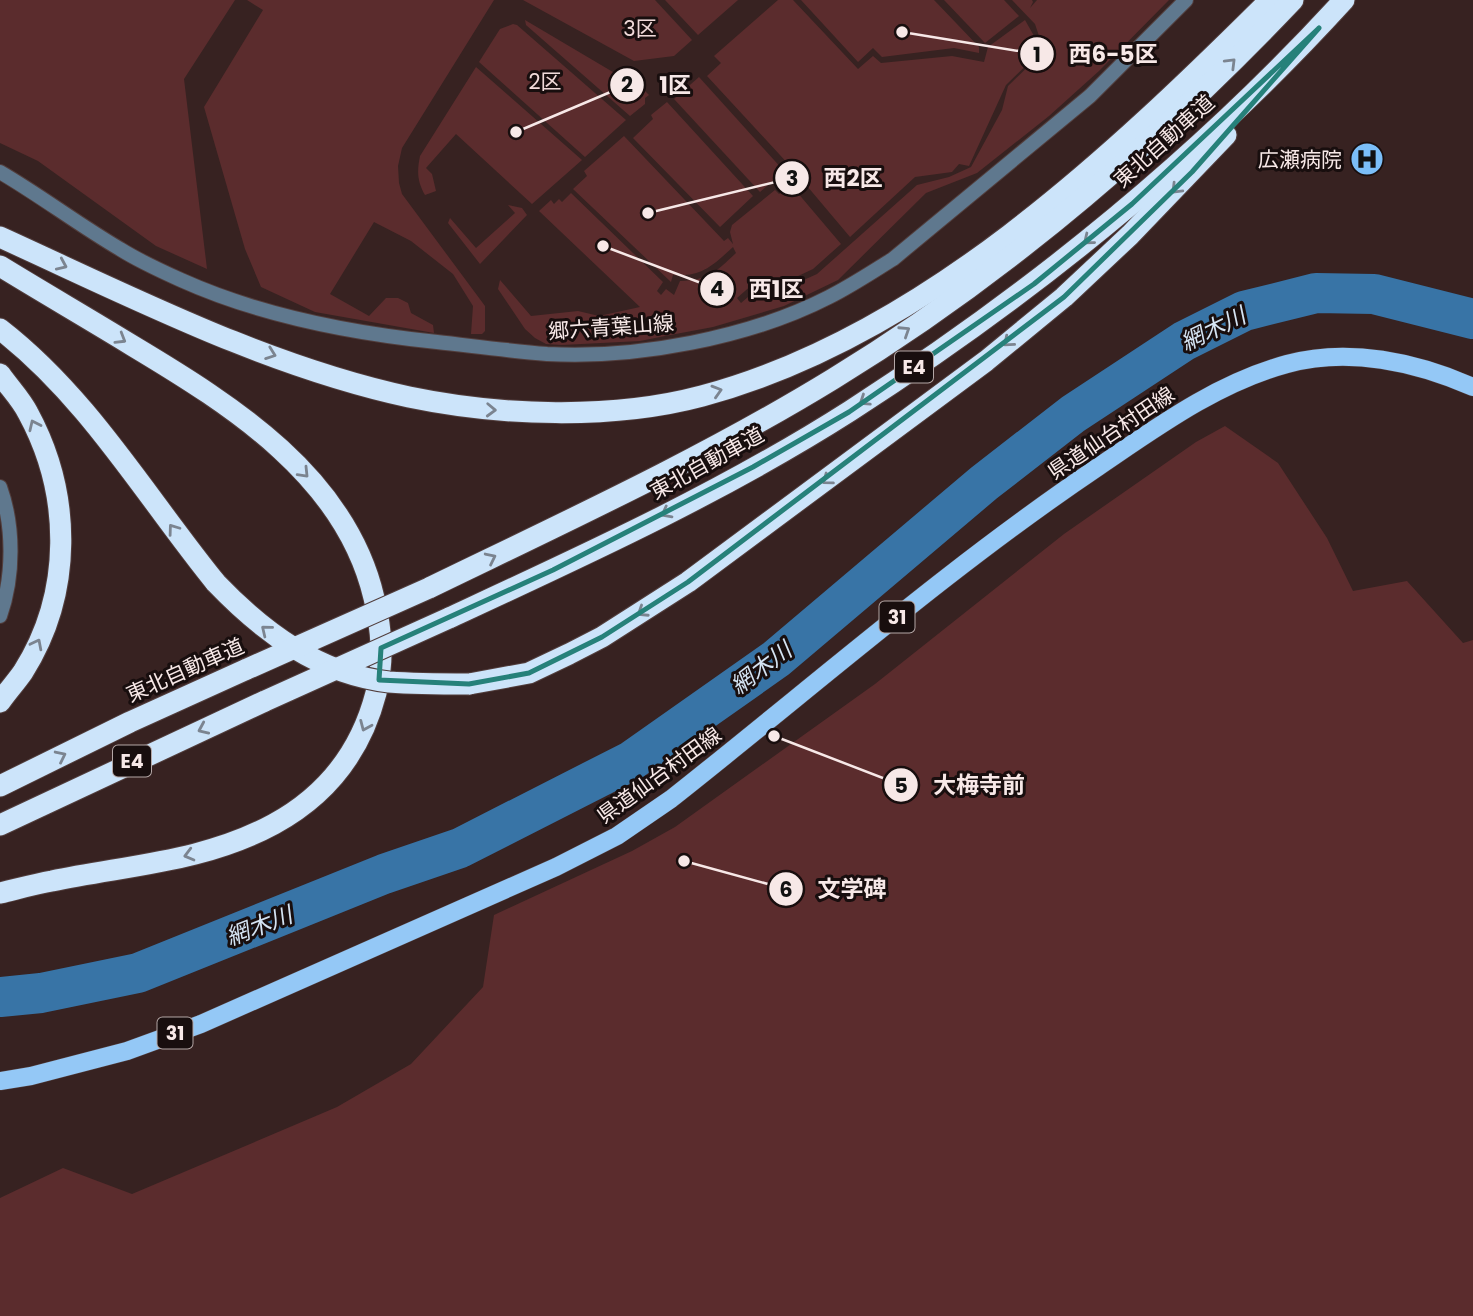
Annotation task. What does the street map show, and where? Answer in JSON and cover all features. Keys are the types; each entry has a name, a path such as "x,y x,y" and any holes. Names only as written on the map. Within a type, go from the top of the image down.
{"highway":[{"path":"0,237 198,326 344,380 408,396 481,410 562,412 631,408 700,397 769,375 832,348 900,310 960,270 1038,212 1098,160 1195,75 1270,0"},
{"name":"東北自動車道","path":"0,786 130,722 429,588 635,488 833,379 1015,254 1114,172 1206,88 1293,0"},
{"name":"東北自動車道","path":"0,824 449,618 653,520 849,412 1034,284 1132,204 1229,115 1344,0"},
{"path":"0,329 46,369 85,411 216,583 245,613 277,639 313,659 353,674 387,681 469,684 529,673 602,637 688,582 986,361 1064,297 1130,235 1225,136 1319,27"},
{"path":"0,266 182,376 244,417 316,486 345,524 368,573 381,627 382,668 371,711 356,748 334,777 306,804 274,824 236,842 189,856 127,870 53,880 0,893"},
{"path":"0,374 27,411 48,455 60,501 61,548 57,592 43,633 23,672 0,702"}],"main road":[{"name":"県道仙台村田線","path":"0,1081 31,1076 127,1051 201,1024 481,901 617,836 681,791 988,544 1148,433 1203,399 1247,378 1301,361 1325,357 1364,358 1412,365 1473,387"}],"street":[{"name":"郷六青葉山線","path":"1,175 121,251 183,281 305,321 404,339 548,354 651,348 731,332 788,315 828,298 892,259 1090,96 1186,0"},
{"path":"0,486 9,534 10,566 6,598 0,616"}],"highlighted area":[{"path":"1319,28 1192,172 1064,297 688,582 602,637 529,673 469,684 379,680 381,648 553,570 753,467 849,412 1034,284 1132,204"}],"green space":[{"path":"0,0 235,0 184,79 207,269 156,246 38,161 0,143"},
{"path":"247,0 494,0 402,148 398,166 402,194 485,306 485,331 482,334 471,334 473,306 453,274 411,241 374,222 330,294 369,316 386,298 398,298 408,303 411,313 433,325 434,333 315,312 261,287 245,249 204,107 263,10"},
{"name":"3区","path":"523,0 655,0 692,40 674,56 634,61"},
{"path":"665,0 738,0 698,35"},
{"path":"778,0 793,0 858,69 873,56 881,63 952,56 984,62 988,47 1025,20 1042,50 1006,85 969,166 959,164 952,172 915,177 850,237 791,167 707,76 721,63 714,56"},
{"path":"801,0 934,0 979,47 979,53 954,48 882,57 873,48 858,62"},
{"path":"944,0 1004,0 1019,16 985,43"},
{"path":"1012,0 1032,0 1030,8 1037,0 1169,0 1099,71 1049,116 977,173 926,193 838,280 784,306 713,327 640,341 562,345 546,344 535,338 525,329 498,289 500,280 531,316 578,311 599,316 640,307 539,211 551,200 554,204 559,199 562,202 571,193 663,282 657,291 661,295 666,289 674,295 680,281 711,274 736,253 733,247 706,269 692,274 673,275 671,282 573,189 587,176 584,171 624,136 724,241 728,238 733,244 730,232 732,225 775,190 779,194 791,185 841,244 813,269 777,286 753,284 737,298 741,303 755,291 777,292 817,274 917,185 949,177 971,167 1002,110 1008,86 1044,51 1035,24"},
{"path":"525,20 645,91 649,95 645,98 645,104 630,116 526,25"},
{"name":"2区","path":"513,24 626,120 585,157 479,62 500,29"},
{"path":"476,67 582,160 532,204 456,134 426,168 432,174 436,191 425,195 422,190 418,176 420,156"},
{"path":"699,77 784,171 760,192 674,99"},
{"path":"667,102 753,196 720,227 633,138 653,119 651,115"},
{"path":"508,205 522,208 527,215 480,264 448,223 450,218 476,248 515,213"},
{"path":"1225,426 1278,463 1327,538 1353,591 1407,581 1463,643 1473,640 1473,1316 0,1316 0,1198 63,1168 132,1194 337,1107 411,1064 483,987 494,915 632,851 675,827 875,684 1064,534 1196,442"}],"waterway":[{"name":"網木川","path":"0,997 41,993 138,973 384,874 460,848 631,761 776,659 984,483 1073,414 1184,341 1244,311 1316,293 1374,294 1473,319"}],"place":[{"name":"西6-5区","path":"902,32"},
{"name":"1区","path":"516,132"},
{"name":"広瀬病院","path":"1367,159"},
{"name":"西2区","path":"648,213"},
{"name":"西1区","path":"603,246"},
{"name":"大梅寺前","path":"774,736"},
{"name":"文学碑","path":"684,861"}]}
